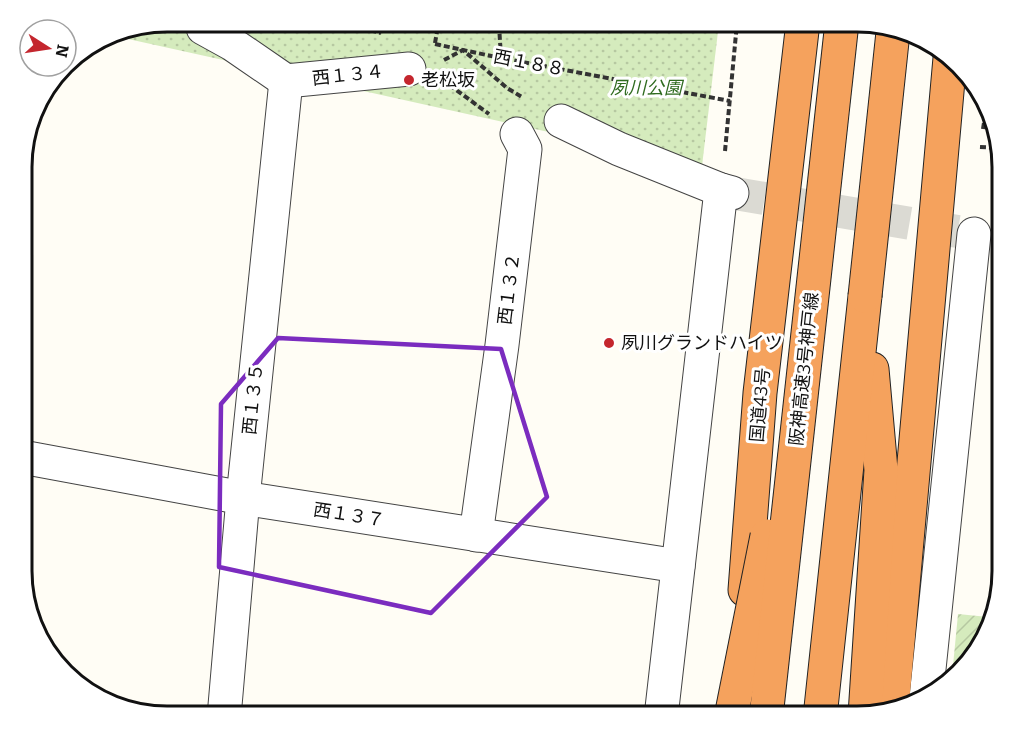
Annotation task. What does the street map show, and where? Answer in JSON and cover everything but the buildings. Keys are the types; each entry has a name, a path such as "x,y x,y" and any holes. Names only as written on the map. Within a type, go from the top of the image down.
{"highway":[{"name":"国道43号","path":"734,706 760,393 802,32"},
{"name":"阪神高速3号神戸線","path":"767,706 841,32"},
{"path":"821,706 893,37"},
{"path":"893,701 950,69"},
{"path":"866,296 881,470 866,705"},
{"path":"735,706 811,311"}],"street":[{"path":"210,32 286,81"},
{"name":"西１３４","path":"286,81 417,55"},
{"name":"西１３５","path":"225,706 243,498 286,81"},
{"path":"561,121 619,149 727,191 678,566 662,706"},
{"name":"西１３２","path":"476,535 502,345 525,149 517,134"},
{"path":"927,687 979,233"},
{"name":"西１３７","path":"32,459 243,498 678,566"}],"path":[{"path":"378,32 383,33"},
{"path":"435,44 437,32"},
{"path":"500,32 501,58"},
{"path":"726,144 736,32"},
{"name":"西１８８","path":"417,55 435,44 730,101"},
{"path":"417,55 435,65 463,50 507,88 561,121"},
{"path":"444,81 517,134"},
{"path":"980,147 990,148"}],"highlighted area":[{"path":"278,338 501,349 547,497 431,613 219,567 221,404"}],"green space":[{"name":"夙川公園","path":"166,32 718,32 702,166 125,38"},
{"path":"958,614 983,617 969,647 953,666"}],"tunnel":[{"path":"732,193 961,232"}],"place":[{"name":"老松坂","path":"409,80"},
{"name":"夙川グランドハイツ","path":"609,343"}]}
